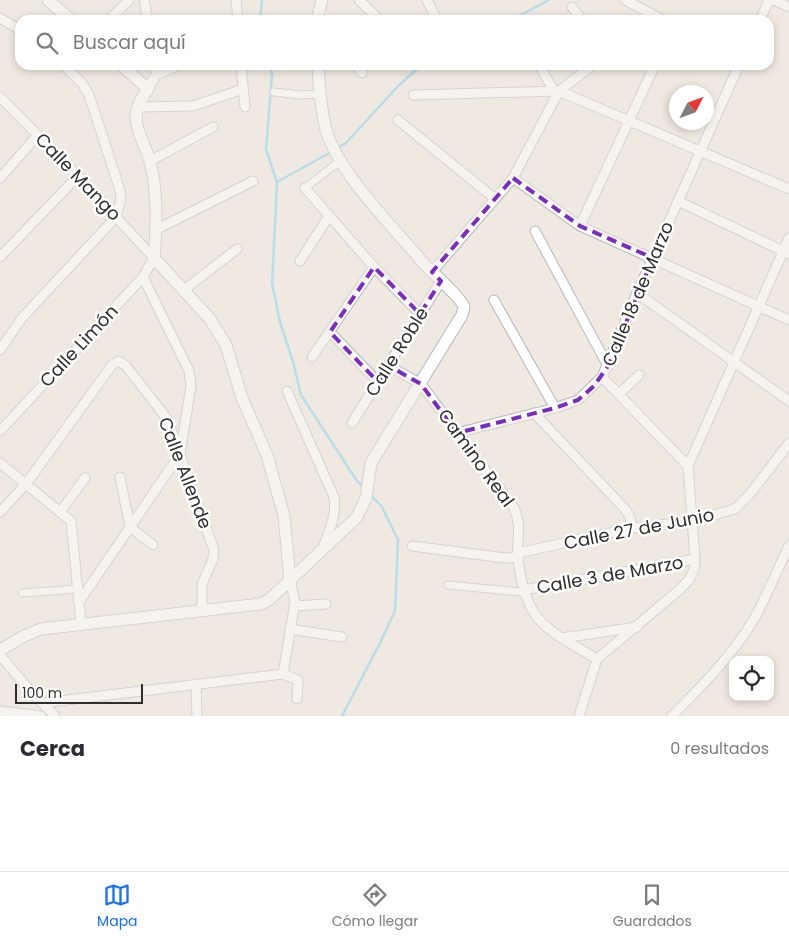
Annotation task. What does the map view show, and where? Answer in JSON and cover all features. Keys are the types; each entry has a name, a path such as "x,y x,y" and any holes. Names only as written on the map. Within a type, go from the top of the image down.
{"street":[{"path":"48,0 65,15"},
{"path":"114,15 129,0"},
{"path":"144,0 147,15"},
{"path":"236,0 238,15"},
{"path":"358,0 374,15"},
{"path":"427,0 434,15"},
{"path":"625,0 646,15"},
{"path":"762,15 769,0"},
{"path":"773,0 789,7"},
{"path":"572,7 578,15"},
{"path":"0,18 15,27"},
{"path":"0,350 22,318 116,217 121,198 89,95 82,84 68,70"},
{"path":"127,70 148,89"},
{"path":"157,70 156,75 136,107 136,120 150,161 155,186 157,229 154,258 210,319 226,346 242,398 267,455 284,516 294,606 283,674"},
{"path":"156,75 168,70"},
{"path":"241,70 245,107"},
{"path":"0,650 33,632 81,623 261,604 270,599 322,548 358,517 366,498 371,463 421,384 462,315 464,308 460,300 432,272 363,192 340,160 326,130 318,70"},
{"path":"360,70 362,74"},
{"path":"542,70 556,91"},
{"path":"432,272 513,178 556,91 586,70"},
{"path":"580,226 653,70"},
{"name":"Calle 18 de Marzo","path":"457,433 555,408 578,400 602,378 637,293 738,70"},
{"path":"136,107 193,106 243,89"},
{"path":"413,95 556,91 629,120 789,189"},
{"path":"274,92 300,95 320,94"},
{"name":"Calle Mango","path":"0,97 78,176 154,258"},
{"path":"398,120 494,198"},
{"path":"150,161 213,127"},
{"path":"0,178 38,135"},
{"path":"340,160 305,188 374,267 420,314"},
{"path":"0,258 78,176"},
{"path":"513,178 580,226 758,308 789,320"},
{"path":"157,229 252,181"},
{"path":"678,201 786,252"},
{"path":"300,261 329,216"},
{"path":"536,231 608,366"},
{"path":"579,716 597,659 637,627 689,580 694,570 693,521 688,466 758,308 786,252 789,238"},
{"path":"184,290 237,249"},
{"name":"Calle Limón","path":"0,431 144,277 154,258"},
{"path":"312,357 374,267"},
{"path":"79,602 180,454 191,386 189,371 144,277"},
{"name":"Calle Roble","path":"352,423 441,281"},
{"path":"637,293 789,401"},
{"path":"494,300 555,408"},
{"path":"330,332 379,382"},
{"name":"Calle Allende","path":"0,512 26,484 112,365 119,361 126,366 165,416 214,550 213,559 202,584 202,611"},
{"name":"Camino Real","path":"389,366 421,384 514,508 519,519 518,555 524,590 538,617 562,638 597,659"},
{"path":"619,394 639,375"},
{"path":"602,378 688,466"},
{"path":"288,391 334,497 336,506 322,548"},
{"path":"534,413 625,509 630,517 632,528"},
{"name":"Calle 27 de Junio","path":"412,546 505,558 632,528 693,521 734,509 750,494 789,443"},
{"path":"0,463 71,521 81,623"},
{"path":"120,477 130,527 153,545"},
{"path":"61,511 84,478"},
{"path":"672,716 738,643 754,619 789,546"},
{"name":"Calle 3 de Marzo","path":"524,590 695,560"},
{"path":"448,585 520,592 524,590"},
{"path":"22,593 78,588"},
{"path":"294,606 326,604"},
{"path":"562,638 637,627"},
{"path":"290,629 342,637"},
{"path":"0,655 54,716"},
{"path":"42,703 283,674 298,680 297,699"},
{"path":"196,684 197,716"},
{"path":"1,711 41,716"}],"highlighted area":[{"path":"513,178 580,226 653,258 608,366 594,386 578,400 555,408 457,433 421,384 389,366 379,383 330,332 374,267 420,314 441,281 432,272"}],"waterway":[{"path":"260,15 262,0"},
{"path":"520,15 549,0"},
{"path":"271,70 266,149 277,183 272,283 280,322 301,395 357,481 364,488"},
{"path":"338,148 346,143 399,85 416,70"},
{"path":"277,182 331,152"},
{"path":"342,716 395,611 398,540 382,507 370,494"}]}
